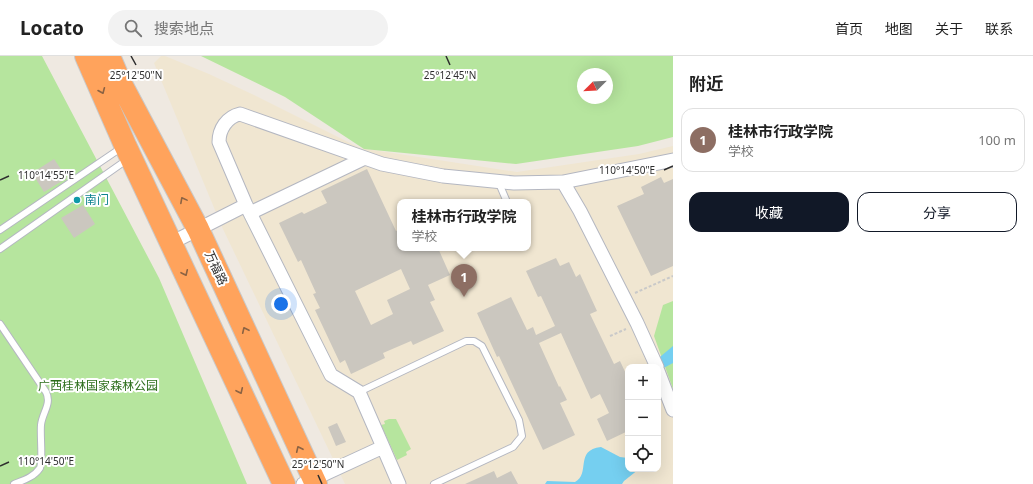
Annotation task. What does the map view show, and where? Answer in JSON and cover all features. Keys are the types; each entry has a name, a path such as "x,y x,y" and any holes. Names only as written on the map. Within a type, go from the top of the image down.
{"highway":[{"path":"86,56 128,151 284,484"},
{"name":"万福路","path":"109,56 121,84 198,229 310,482"}],"street":[{"path":"399,484 359,392 331,375 248,209 219,142 220,133 229,119 240,114 382,164 443,176 514,183 563,182 673,160"},
{"path":"171,243 198,229 365,158"},
{"path":"563,182 580,211 625,298 650,349 655,364"},
{"path":"661,378 673,410"},
{"path":"310,482 382,447"}],"lane":[{"path":"0,230 128,151"},
{"path":"0,249 128,151"},
{"path":"498,181 506,199"},
{"path":"0,324 46,392 48,399 41,423 41,466 33,475 14,484"},
{"path":"359,392 468,340 474,341 482,346 519,420 522,436 513,447 434,484"}],"path":[{"path":"625,298 673,276"},
{"path":"610,336 637,323"}],"shaded area":[{"path":"161,56 165,56 209,74 360,148 517,172 639,154 673,146 673,484 345,484 222,227 154,63"}],"green space":[{"name":"广西桂林国家森林公园","path":"0,56 42,56 159,278 247,484 0,484"},
{"path":"201,56 673,56 673,137 638,146 516,164 364,149 285,97"},
{"path":"673,301 673,389 654,336 663,305"},
{"path":"396,419 411,449 406,452 407,455 397,460 381,425 385,424 384,421"}],"water":[{"path":"673,346 673,363 661,369 661,364 652,364"},
{"path":"601,447 620,457 625,458 625,472 635,472 622,484 545,484 547,481 575,482 582,474 585,457 593,449"}],"building":[{"path":"54,159 67,178 44,192 32,173"},
{"path":"367,169 397,230 397,251 439,251 450,275 428,285 435,300 430,302 444,331 413,345 411,341 383,353 385,358 351,374 345,360 340,363 315,310 320,308 313,294 316,293 301,260 298,262 279,223 302,212 304,214 327,203 321,191","holes":["401,269 410,289 387,300 393,314 371,325 355,291"]},
{"path":"661,177 664,183 673,179 673,266 651,276 617,206 644,194 641,187"},
{"path":"83,205 95,224 74,238 61,218"},
{"path":"556,258 560,266 569,262 576,277 580,274 597,311 590,314 614,364 620,361 625,372 625,432 607,441 597,419 609,413 600,394 591,399 561,333 539,343 559,387 560,386 567,400 560,403 575,435 543,450 477,313 511,297 527,330 533,327 536,335 555,326 541,296 538,297 526,271"},
{"path":"337,423 346,442 336,446 328,427"},
{"path":"494,471 497,478 511,471 518,484 465,484"}],"place":[{"name":"南门","path":"77,200"},
{"name":"桂林市行政学院","path":"464,297"}]}
